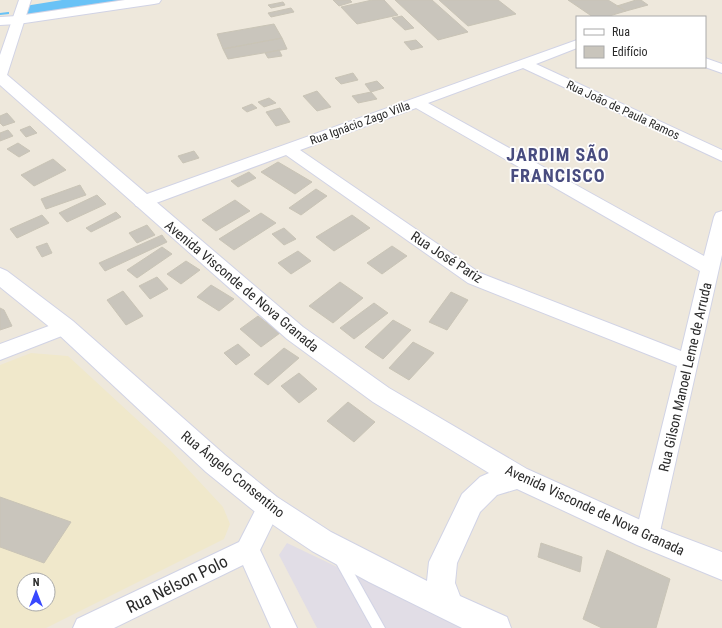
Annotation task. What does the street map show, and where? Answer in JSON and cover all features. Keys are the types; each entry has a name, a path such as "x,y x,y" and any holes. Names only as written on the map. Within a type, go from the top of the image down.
{"main road":[{"path":"0,21 22,9 74,0"},
{"path":"0,8 22,9 154,0"},
{"name":"Avenida Visconde de Nova Granada","path":"0,76 142,202 295,333 381,395 518,476 647,536 722,566"},
{"name":"Rua Ângelo Consentino","path":"0,276 65,327 208,457 269,506 334,549 448,607 496,628"},
{"path":"448,607 440,583 443,562 472,503 489,485 518,476"}],"street":[{"path":"0,76 22,9"},
{"name":"Rua Ignácio Zago Villa","path":"142,202 576,44"},
{"path":"706,62 722,69"},
{"name":"Rua João de Paula Ramos","path":"523,63 722,156"},
{"path":"416,102 710,268"},
{"name":"Rua José Pariz","path":"288,149 474,278 688,362"},
{"name":"Rua Gilson Manoel Leme de Arruda","path":"647,536 722,217"},
{"path":"0,352 65,327"},
{"path":"269,506 248,550 284,628"},
{"name":"Rua Nélson Polo","path":"86,628 248,550"}],"lane":[{"path":"334,549 379,628"}],"shaded area":[{"path":"31,353 68,356 171,451 223,507 230,524 224,539 46,628 0,628 0,365"},
{"path":"287,543 465,628 317,628 279,555"}],"building":[{"path":"333,0 350,0 352,2 339,6"},
{"path":"372,0 384,0 398,15 357,24 341,7"},
{"path":"395,0 432,0 468,32 438,40"},
{"path":"439,0 498,0 516,14 468,26"},
{"path":"568,0 608,0 626,11 609,16 592,16"},
{"path":"636,0 641,0 648,5 626,11 617,6"},
{"path":"283,2 285,5 271,8 268,5"},
{"path":"291,8 294,12 271,17 268,13"},
{"path":"402,16 414,28 405,30 392,18"},
{"path":"274,24 282,38 223,49 217,34"},
{"path":"282,38 287,49 228,59 223,49"},
{"path":"416,40 423,47 411,50 404,42"},
{"path":"279,50 282,56 268,58 265,53"},
{"path":"353,73 358,80 341,84 335,78"},
{"path":"377,81 384,88 371,92 365,84"},
{"path":"317,91 331,107 317,111 303,96"},
{"path":"371,92 377,99 358,103 352,96"},
{"path":"269,98 276,103 264,107 258,102"},
{"path":"252,104 257,108 247,112 242,108"},
{"path":"280,108 290,122 276,126 266,112"},
{"path":"7,113 15,122 3,126 0,123 0,116"},
{"path":"30,126 37,133 26,137 20,130"},
{"path":"8,130 13,136 0,141 0,133"},
{"path":"18,143 30,151 19,157 7,149"},
{"path":"194,151 199,158 183,163 178,156"},
{"path":"53,159 66,170 34,186 21,175"},
{"path":"278,162 312,182 295,194 261,172"},
{"path":"249,172 256,178 238,187 231,181"},
{"path":"80,185 86,195 46,209 41,199"},
{"path":"316,189 327,196 301,215 289,208"},
{"path":"97,195 106,204 67,222 59,213"},
{"path":"235,200 250,211 216,231 202,220"},
{"path":"116,212 121,217 91,232 86,228"},
{"path":"261,213 276,223 234,250 219,239"},
{"path":"42,215 49,223 17,238 10,229"},
{"path":"352,215 370,228 334,251 316,237"},
{"path":"147,225 155,235 137,243 129,233"},
{"path":"284,228 296,239 284,245 272,234"},
{"path":"162,235 167,242 105,271 99,263"},
{"path":"47,243 52,253 42,257 36,247"},
{"path":"392,246 407,256 382,274 367,263"},
{"path":"162,247 172,254 137,278 127,270"},
{"path":"298,251 311,261 291,274 278,263"},
{"path":"186,261 200,270 181,284 167,274"},
{"path":"157,277 168,289 150,299 139,286"},
{"path":"340,282 363,298 333,323 309,306"},
{"path":"211,285 234,299 219,311 197,297"},
{"path":"123,291 143,316 126,325 107,300"},
{"path":"451,292 468,300 447,330 429,322"},
{"path":"374,303 388,313 354,339 340,328"},
{"path":"0,308 4,310 12,326 0,330"},
{"path":"258,316 280,333 261,347 240,329"},
{"path":"393,320 411,330 383,359 365,347"},
{"path":"413,342 434,353 409,380 389,368"},
{"path":"238,344 250,355 236,365 224,353"},
{"path":"284,348 299,358 268,385 254,374"},
{"path":"299,373 317,389 299,403 281,386"},
{"path":"348,402 375,422 354,442 327,421"},
{"path":"0,497 71,522 44,563 0,547"},
{"path":"541,543 582,557 580,572 538,557"},
{"path":"607,550 670,579 656,628 602,628 583,619"}],"waterway":[{"path":"33,11 109,0"},
{"path":"0,14 8,13"}],"district":[{"name":"JARDIM SÃO FRANCISCO","path":"558,165"}]}
